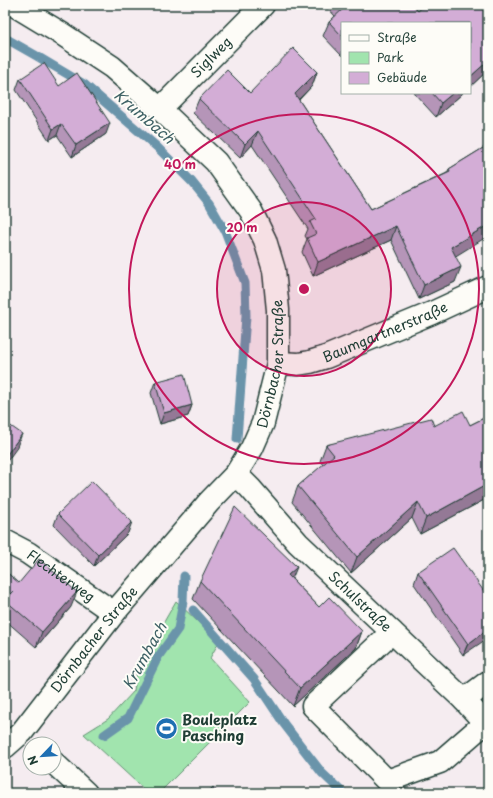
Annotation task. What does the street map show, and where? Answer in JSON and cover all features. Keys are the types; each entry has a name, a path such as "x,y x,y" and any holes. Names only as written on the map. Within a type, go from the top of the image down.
{"street":[{"name":"Dörnbacher Straße","path":"14,5 112,67 160,109 216,162 251,211 265,240 274,270 278,310 278,363 263,423 252,448 236,474 114,613 30,736"},
{"name":"Siglweg","path":"160,109 263,5"},
{"name":"Baumgartnerstraße","path":"278,363 304,363 326,357 432,313 488,287"},
{"name":"Schulstraße","path":"236,474 298,543 464,700 486,724"},
{"name":"Flechterweg","path":"5,541 28,553 114,613"},
{"path":"392,632 313,706 387,781 440,762 486,724"},
{"path":"464,700 488,682"},
{"name":"Dörnbacher Straße","path":"5,747 22,741"},
{"path":"62,770 86,793"}],"green space":[{"path":"176,601 219,642 210,658 250,702 159,793 148,793 84,734 108,719 134,691 137,669"}],"building":[{"path":"343,5 412,5 418,11 425,5 488,5 488,61 471,76 471,22 341,22 341,35 329,22 345,7"},
{"path":"293,48 317,72 295,94 371,209 450,172 449,169 488,145 488,225 451,247 461,267 424,285 396,226 318,262 307,238 316,234 310,222 316,219 258,131 245,144 199,99 227,70 250,93"},
{"path":"44,63 59,86 77,73 110,123 76,145 61,124 53,129 20,79"},
{"path":"433,94 452,94 441,103"},
{"path":"184,374 192,405 164,413 155,382"},
{"path":"463,411 470,425 488,416 488,484 426,518 418,502 357,557 298,486 334,455 326,445 431,418 434,426"},
{"path":"5,422 22,434 5,457"},
{"path":"92,481 132,522 98,555 58,514"},
{"path":"235,507 297,567 288,575 319,607 329,597 362,631 300,688 200,581"},
{"path":"453,548 488,597 488,629 468,644 418,572"},
{"path":"39,559 77,592 42,632 5,600 13,591 5,599 5,571 19,583"},
{"path":"213,787 218,793 207,793"}],"waterway":[{"name":"Krumbach","path":"5,38 84,84 157,147 192,182 209,203 225,231 245,283 246,316 237,439"},
{"name":"Krumbach","path":"104,735 128,718 158,657 178,629 183,602 184,576"},
{"path":"193,610 254,679 284,724 322,773 343,793"}],"place":[{"name":"Bouleplatz Pasching","path":"167,728"}]}
